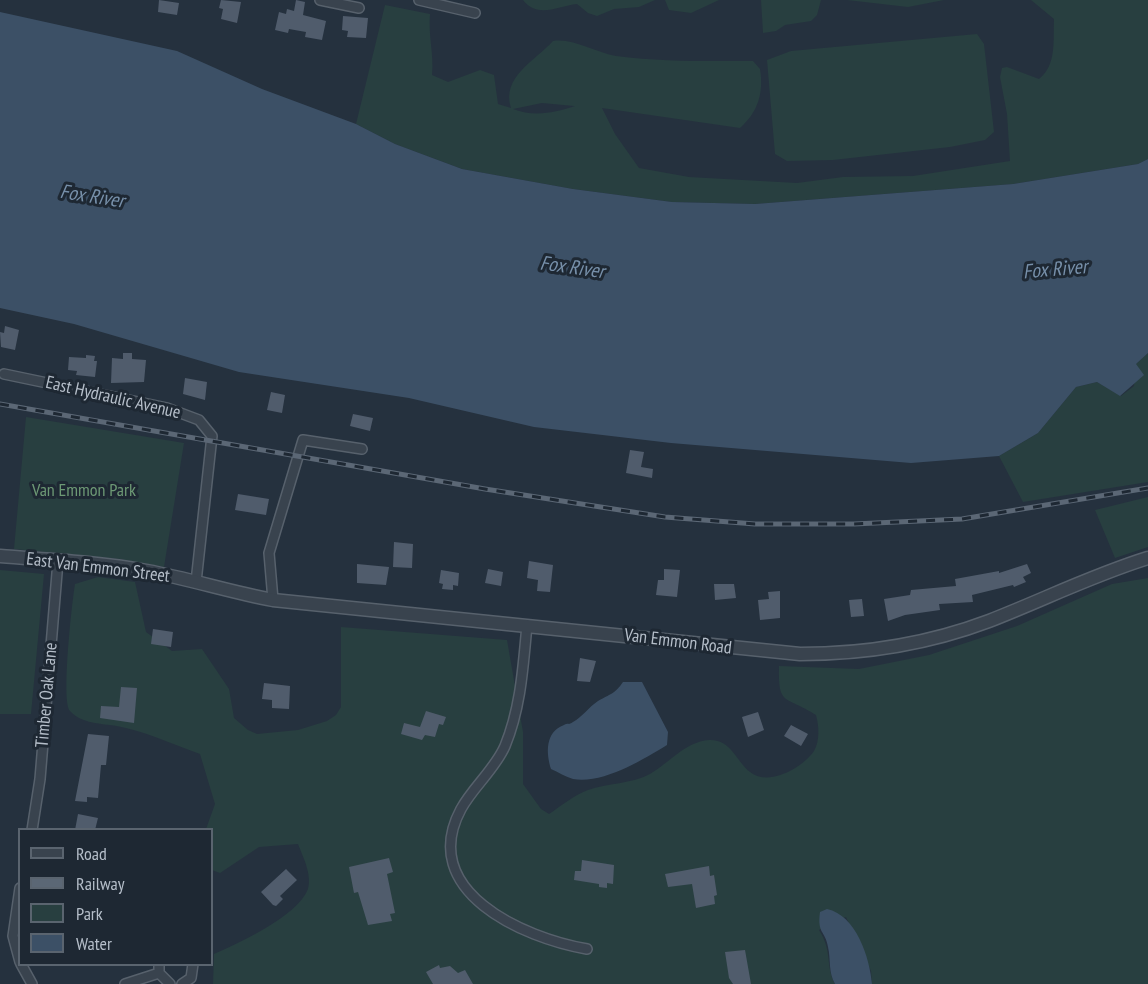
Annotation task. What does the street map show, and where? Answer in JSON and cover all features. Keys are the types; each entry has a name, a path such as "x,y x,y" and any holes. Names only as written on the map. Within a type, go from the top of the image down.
{"street":[{"path":"321,0 360,8"},
{"path":"419,0 475,12"},
{"name":"East Hydraulic Avenue","path":"4,374 167,408 199,420 212,436 196,582"},
{"path":"273,600 269,554 303,440 362,449"},
{"name":"East Van Emmon Street","path":"0,556 145,571 196,582"},
{"name":"Van Emmon Road","path":"196,582 224,591 273,600 777,653 826,654 916,643 968,628 1148,558"},
{"name":"Timber Oak Lane","path":"32,828 40,779 58,561"},
{"path":"527,625 515,719 504,749 461,809 452,832 450,851 455,875 478,901 517,927 556,944 587,949"},
{"path":"18,902 13,936 18,955"},
{"path":"22,966 32,984"},
{"path":"182,984 190,978 193,966"},
{"path":"125,984 159,969 170,984"}],"green space":[{"path":"523,0 655,0 639,7 614,9 597,16 588,13 577,4 542,10 529,6"},
{"path":"665,0 719,0 691,13 669,10"},
{"path":"761,0 821,0 817,15 811,21 785,25 776,31 763,33"},
{"path":"847,0 944,0 908,7"},
{"path":"1031,0 1148,0 1148,159 1138,164 1013,184 755,204 672,202 573,189 462,169 395,144 356,124 385,5 430,14 432,75 448,82 480,70 494,75 498,104 511,108 509,97 515,78 553,41 569,42 616,56 633,58 753,61 760,69 760,94 755,109 740,128 602,108 615,134 639,168 689,177 797,183 843,177 913,176 1010,161 1007,114 1000,77 1002,68 1007,67 1039,79 1049,67 1051,59 1054,44 1054,19","holes":["542,103 575,106 544,113 529,113 513,109"]},
{"path":"977,34 984,44 994,132 985,140 950,147 833,160 787,161 775,154 767,60 791,51"},
{"path":"1148,353 1148,482 1023,502 999,456 1038,433 1076,387 1097,382 1121,396 1134,386 1136,364"},
{"name":"Van Emmon Park","path":"26,417 184,443 164,567 120,559 14,549"},
{"path":"1148,497 1148,547 1115,558 1095,510"},
{"path":"0,570 44,574 31,714 0,714"},
{"path":"98,577 135,582 146,632 172,651 202,649 229,689 234,718 248,730 257,734 298,730 327,721 336,715 341,707 341,627 507,640 523,732 523,784 541,809 549,814 588,790 635,780 650,774 685,749 709,740 723,743 750,772 758,776 785,774 802,764 816,747 818,724 816,715 790,702 782,694 779,666 859,669 929,655 1017,626 1112,584 1148,578 1148,984 872,984 871,971 846,917 819,930 826,945 830,971 835,984 213,984 214,954 267,928 293,909 308,889 309,877 306,866 298,844 259,847 220,873 213,870 213,828 206,828 215,804 200,754 135,730 89,722 75,716 70,711 67,671 75,584"}],"water":[{"name":"Fox River","path":"0,12 177,51 262,89 356,124 395,144 462,169 573,189 672,202 755,204 1013,184 1138,164 1148,159 1148,353 1136,364 1144,375 1120,396 1097,382 1076,387 1038,433 999,456 911,463 671,443 534,427 409,398 239,372 74,324 0,308"},
{"path":"623,682 642,682 668,732 667,745 622,770 597,778 573,779 551,769 548,744 553,733 558,728 576,720 595,703 615,691"},
{"path":"827,909 846,920 860,939 865,950 872,984 835,984 831,975 827,942 820,928 820,912"}],"building":[{"path":"159,0 179,3 177,15 158,12"},
{"path":"221,0 241,2 237,23 221,19 223,9 219,8"},
{"path":"296,0 305,2 303,15 326,21 322,40 305,37 306,32 289,29 288,33 275,30 279,12 286,14 287,9 294,11"},
{"path":"343,16 368,18 366,38 347,37 348,31 342,30"},
{"path":"5,326 19,330 15,350 1,347 0,332 4,333"},
{"path":"123,353 132,353 132,359 146,360 144,382 111,383 112,358 123,359"},
{"path":"86,355 95,356 94,361 97,361 95,377 76,375 77,371 68,370 69,357 86,358"},
{"path":"185,378 207,382 205,400 183,394"},
{"path":"271,392 285,395 282,413 267,410"},
{"path":"353,414 373,418 370,431 350,426"},
{"path":"630,450 644,452 641,467 653,469 652,478 626,473"},
{"path":"238,494 269,499 266,515 235,510"},
{"path":"394,542 413,544 412,568 393,567"},
{"path":"529,561 553,565 550,592 537,591 538,580 527,578"},
{"path":"357,564 389,567 386,585 357,583"},
{"path":"1027,564 1031,573 1023,577 1026,582 1014,587 1013,585 972,595 973,602 939,604 940,610 905,615 888,621 884,599 910,595 911,590 956,586 955,579 999,571 999,573"},
{"path":"488,569 503,572 501,586 485,583"},
{"path":"664,569 680,570 677,597 656,595 658,580 664,580"},
{"path":"441,570 459,573 458,586 453,585 453,590 442,589 443,584 439,583"},
{"path":"714,584 734,584 736,598 715,600"},
{"path":"780,591 780,618 760,620 758,600 769,599 768,592"},
{"path":"862,599 864,616 851,617 849,600"},
{"path":"153,629 173,632 171,647 151,644"},
{"path":"580,658 596,661 590,682 577,681"},
{"path":"264,683 290,686 289,709 272,708 272,700 262,699"},
{"path":"121,687 137,688 134,723 100,718 101,706 119,707"},
{"path":"426,711 446,717 443,725 439,724 435,737 425,735 422,740 401,734 404,723 420,727"},
{"path":"758,712 764,730 748,737 742,717"},
{"path":"791,725 808,734 801,746 784,736"},
{"path":"88,734 109,736 106,765 101,765 98,798 87,797 87,802 75,801"},
{"path":"78,814 98,818 96,828 75,828"},
{"path":"389,858 393,872 387,874 395,913 390,914 392,921 368,925 358,892 354,893 349,867"},
{"path":"582,860 614,865 613,884 607,883 607,888 599,887 599,884 574,880 575,871 581,871"},
{"path":"709,866 710,876 714,875 717,895 714,896 715,904 696,908 692,884 668,887 665,874"},
{"path":"286,869 297,880 280,896 283,899 276,906 261,892"},
{"path":"745,950 751,984 733,984 729,978 725,952"},
{"path":"439,965 440,968 450,966 458,973 465,970 473,984 433,984 426,972"}],"railway":[{"path":"0,404 485,489 665,517 755,524 854,524 962,519 1148,488"}]}
